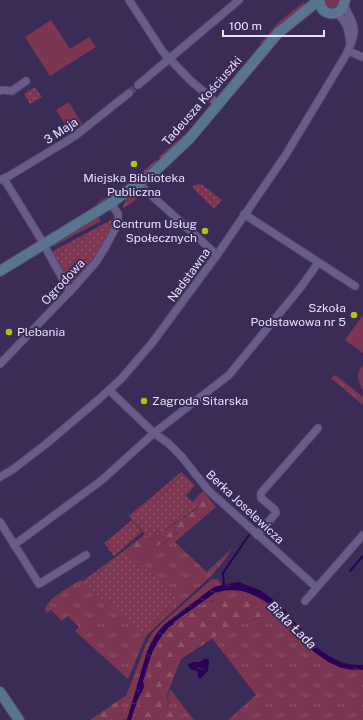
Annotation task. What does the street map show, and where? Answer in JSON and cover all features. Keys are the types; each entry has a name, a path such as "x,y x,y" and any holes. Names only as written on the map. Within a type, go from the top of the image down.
{"street":[{"path":"129,0 159,48 197,86 218,104"},
{"path":"138,85 170,60 240,0"},
{"path":"319,0 324,11 330,14 339,12 345,2"},
{"name":"Tadeusza Kościuszki","path":"0,272 140,184 183,145 278,33 319,0"},
{"name":"Nadstawna","path":"0,477 12,470 46,444 109,390 133,366 152,343 217,255 297,137 349,48 354,38 354,29 353,22 345,2"},
{"name":"Tadeusza Kościuszki","path":"296,18 314,12 324,11"},
{"path":"335,13 340,16 346,24 349,33 349,48 363,57"},
{"path":"0,91 12,91 26,81"},
{"name":"3 Maja","path":"2,179 75,136 129,93"},
{"path":"2,179 44,245 70,292"},
{"path":"140,184 217,255"},
{"name":"Ogrodowa","path":"0,364 70,292 96,262 119,220 118,214 111,203"},
{"path":"244,214 355,286"},
{"path":"14,545 102,480 154,433 229,375 301,287 318,263"},
{"name":"Berka Joselewicza","path":"109,390 154,433 168,443 182,457 208,490 316,587"},
{"path":"258,535 276,513 275,510 261,498 261,493 318,428"},
{"path":"0,522 39,584 86,555"},
{"path":"305,601 363,534"},
{"path":"0,692 19,720"}],"green space":[{"path":"325,0 339,0 337,6 331,8 327,6"},
{"path":"304,2 306,6 287,18 261,44 260,43 280,21"},
{"path":"51,20 70,49 89,37 96,47 50,76 25,37"},
{"path":"35,87 42,97 30,104 24,94"},
{"path":"69,102 82,124 70,132 56,110"},
{"path":"194,126 161,159 159,157"},
{"path":"156,160 157,162 143,174 98,205 97,203 131,182"},
{"path":"198,184 203,185 222,200 214,209 192,187"},
{"path":"142,191 144,192 133,202 123,208 123,205 130,197"},
{"path":"99,217 101,221 52,247 55,243"},
{"path":"115,218 114,225 106,242 93,261 76,282 68,283 51,252"},
{"path":"363,315 363,353 345,340"},
{"path":"363,365 363,390 359,383 358,374"},
{"path":"335,375 363,397 363,405 331,378"},
{"path":"181,472 195,485 186,496 198,507 150,540 129,516"},
{"path":"203,491 216,507 183,535 179,531 171,538 134,559 125,550 145,534 150,540 198,508 192,502"},
{"path":"132,520 142,532 114,556 104,543"},
{"path":"180,531 183,535 175,542 207,572 232,548 211,576 145,638 128,679 75,631 79,627 68,616 62,621 51,610 47,613 45,610 50,601 81,580 179,600 134,559 171,538"},
{"path":"125,550 179,600 143,636 83,581"},
{"path":"212,579 217,579 221,585 208,591 165,624 156,634 147,652 127,719 121,720 122,698 126,696 146,644 153,632"},
{"path":"229,590 245,591 279,611 312,650 338,667 350,670 363,670 363,720 228,720 256,695 212,638 233,625 265,617 243,595 241,604 232,605 213,600 186,616 162,640 146,681 145,689 138,706 135,720 131,720 137,701 144,687 143,681 152,653 158,641 174,622 215,593"},
{"path":"243,595 256,600 270,611 270,621 265,617 233,625 181,659 167,695 168,703 178,720 135,720 137,707 144,690 154,654 165,637 180,621 203,605 215,600 224,599 232,605 241,604"},
{"path":"170,689 194,720 178,720 175,717 168,702"},
{"path":"122,698 121,720 90,720"}],"water":[{"name":"Biała Łada","path":"239,582 262,591 280,605 324,653 345,663 363,665 363,670 336,666 319,656 304,642 273,606 258,597 241,591 223,591 215,593 174,622 158,641 152,653 143,681 144,687 137,701 131,720 127,720 147,652 152,640 159,630 214,587"},
{"path":"206,658 209,660 208,671 200,679 197,671 190,669 188,665 190,662 200,662"}],"waterway":[{"path":"224,586 223,573 249,535"},
{"path":"350,571 363,556"}],"tunnel":[{"path":"129,93 138,85"}],"place":[{"name":"Miejska Biblioteka Publiczna","path":"134,164"},
{"name":"Centrum Usług Społecznych","path":"205,231"},
{"name":"Szkoła Podstawowa nr 5","path":"354,315"},
{"name":"Plebania","path":"9,332"},
{"name":"Zagroda Sitarska","path":"144,401"}]}
